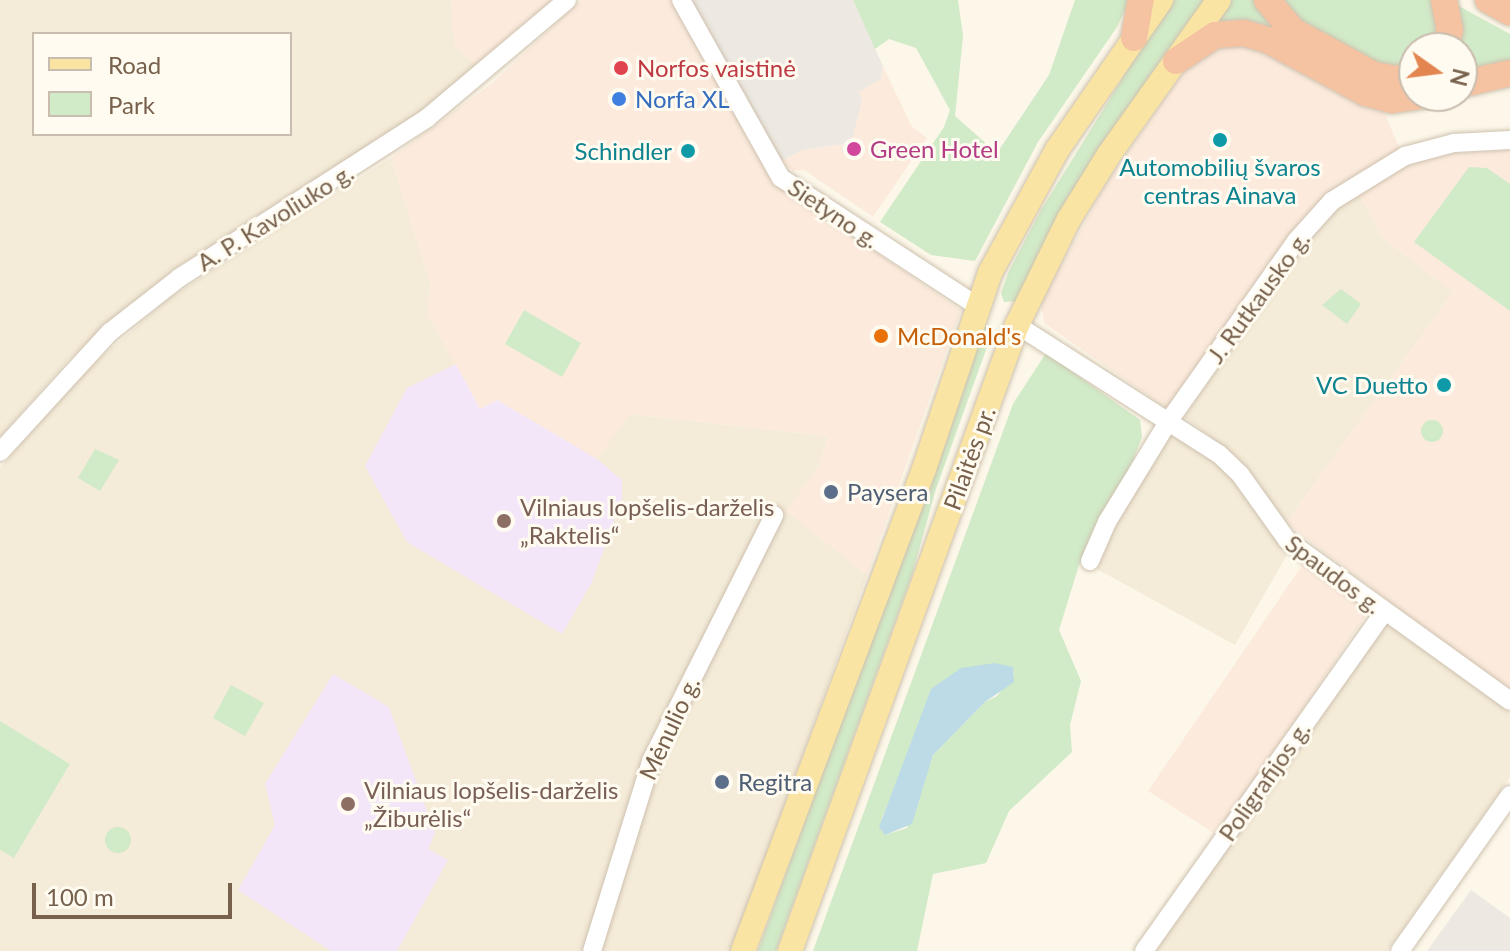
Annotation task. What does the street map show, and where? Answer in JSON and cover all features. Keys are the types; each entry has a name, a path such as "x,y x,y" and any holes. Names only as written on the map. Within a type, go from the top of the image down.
{"highway":[{"path":"1134,38 1141,0"},
{"path":"1267,0 1293,31 1374,75 1398,79"},
{"path":"1444,0 1449,32"},
{"path":"1488,0 1510,12"},
{"path":"1176,61 1215,35 1244,33 1268,40 1377,97 1398,97"},
{"path":"1478,80 1510,73"}],"main road":[{"name":"Pilaitės pr.","path":"743,951 918,483 977,306 999,252 1057,150 1161,0"},
{"name":"Pilaitės pr.","path":"790,951 1017,325 1069,219 1219,0"},
{"path":"977,306 1017,325"}],"street":[{"name":"A. P. Kavoliuko g.","path":"0,452 67,374 120,325 179,278 427,118 567,0"},
{"name":"Sietyno g.","path":"681,0 786,184 977,306"},
{"name":"J. Rutkausko g.","path":"1090,561 1115,508 1168,422 1296,241 1332,201 1405,156 1454,143 1510,140"},
{"name":"Spaudos g.","path":"1017,325 1229,462 1275,529 1384,612 1510,701"},
{"name":"Mėnulio g.","path":"592,951 651,761 774,515"},
{"name":"Poligrafijos g.","path":"1144,951 1384,612"},
{"path":"1400,951 1510,795"}],"shaded area":[{"path":"0,0 451,0 455,44 479,70 377,142 174,269 69,359 0,437"},
{"path":"451,0 555,0 479,70 454,44"},
{"path":"581,0 675,0 807,205 961,310 867,575 786,511 820,464 828,436 630,414 597,459 497,400 480,410 428,314 430,282 391,158 491,84"},
{"path":"688,0 853,0 883,66 881,79 859,92 862,101 851,143 803,150 781,161"},
{"path":"1249,42 1382,107 1401,152 1347,182 1166,408 1044,323 1041,302 1108,181 1191,61 1204,49"},
{"path":"883,66 912,127 927,138 873,217 804,170 793,171 781,161 803,150 851,143 858,92 881,79"},
{"path":"1510,150 1510,693 1286,523 1453,292 1384,239 1358,193 1407,165 1455,153"},
{"path":"391,158 430,282 428,314 480,409 497,400 597,458 629,414 828,436 820,464 787,511 867,575 732,951 0,951 0,850 14,858 70,764 0,721 0,468 82,374 169,298"},
{"path":"1358,193 1384,239 1453,292 1286,523 1238,458 1184,417 1297,254 1329,216"},
{"name":"Vilniaus lopšelis-darželis „Raktelis“","path":"456,364 480,409 497,400 597,459 622,480 622,499 592,582 562,634 407,542 365,466 407,388"},
{"path":"1177,432 1234,476 1288,553 1235,645 1097,569 1122,511 1171,433"},
{"path":"1303,564 1369,611 1217,835 1148,791"},
{"path":"1388,622 1510,712 1510,777 1387,951 1152,951"},
{"name":"Vilniaus lopšelis-darželis „Žiburėlis“","path":"333,674 389,707 435,833 428,849 448,860 397,951 331,951 238,890 275,825 265,784"},
{"path":"1471,890 1510,918 1510,951 1427,951"}],"green space":[{"path":"853,0 958,0 963,36 955,116 997,153 1049,75 1075,0 1130,0 1117,27 1038,142 975,261 931,255 880,222 944,127 950,110 916,48 889,39 875,49"},
{"path":"1171,0 1205,0 1017,301 1004,302 1001,293 1009,271 1041,210"},
{"path":"1232,0 1258,0 1279,31 1217,22"},
{"path":"1275,0 1435,0 1440,12 1438,32 1398,32 1398,70 1394,71 1296,23"},
{"path":"1457,5 1510,34 1510,65 1478,72 1478,32 1459,32"},
{"path":"1469,167 1487,168 1510,184 1510,311 1414,242"},
{"path":"1341,289 1361,304 1347,324 1322,305"},
{"path":"524,310 581,343 562,377 505,344"},
{"path":"984,324 990,325 992,333 936,489 912,575 776,951 758,951"},
{"path":"1046,353 1140,420 1142,437 1122,488 1079,565 1059,630 1081,681 1070,725 1072,752 1009,811 986,863 933,874 917,951 813,951 1013,404","holes":["1016,671 997,696 985,702 933,755 907,828 885,835 882,818 902,771"]},
{"path":"1428,420 1436,420 1443,431 1436,442 1428,442 1421,435 1421,427"},
{"path":"95,449 119,460 100,491 78,478"},
{"path":"231,685 264,703 245,736 213,718"},
{"path":"0,721 70,764 14,858 0,850"},
{"path":"118,827 127,831 131,840 127,849 118,853 109,849 105,840 109,831"}],"water":[{"path":"995,663 1013,667 1014,682 985,702 933,755 912,824 885,835 879,827 931,689 961,668"}],"place":[{"name":"Norfos vaistinė","path":"621,68"},
{"name":"Norfa XL","path":"619,99"},
{"name":"Automobilių švaros centras Ainava","path":"1220,140"},
{"name":"Green Hotel","path":"854,149"},
{"name":"Schindler","path":"688,151"},
{"name":"McDonald's","path":"881,336"},
{"name":"VC Duetto","path":"1444,385"},
{"name":"Paysera","path":"831,492"},
{"name":"Vilniaus lopšelis-darželis „Raktelis“","path":"504,521"},
{"name":"Regitra","path":"722,782"},
{"name":"Vilniaus lopšelis-darželis „Žiburėlis“","path":"348,804"}]}
